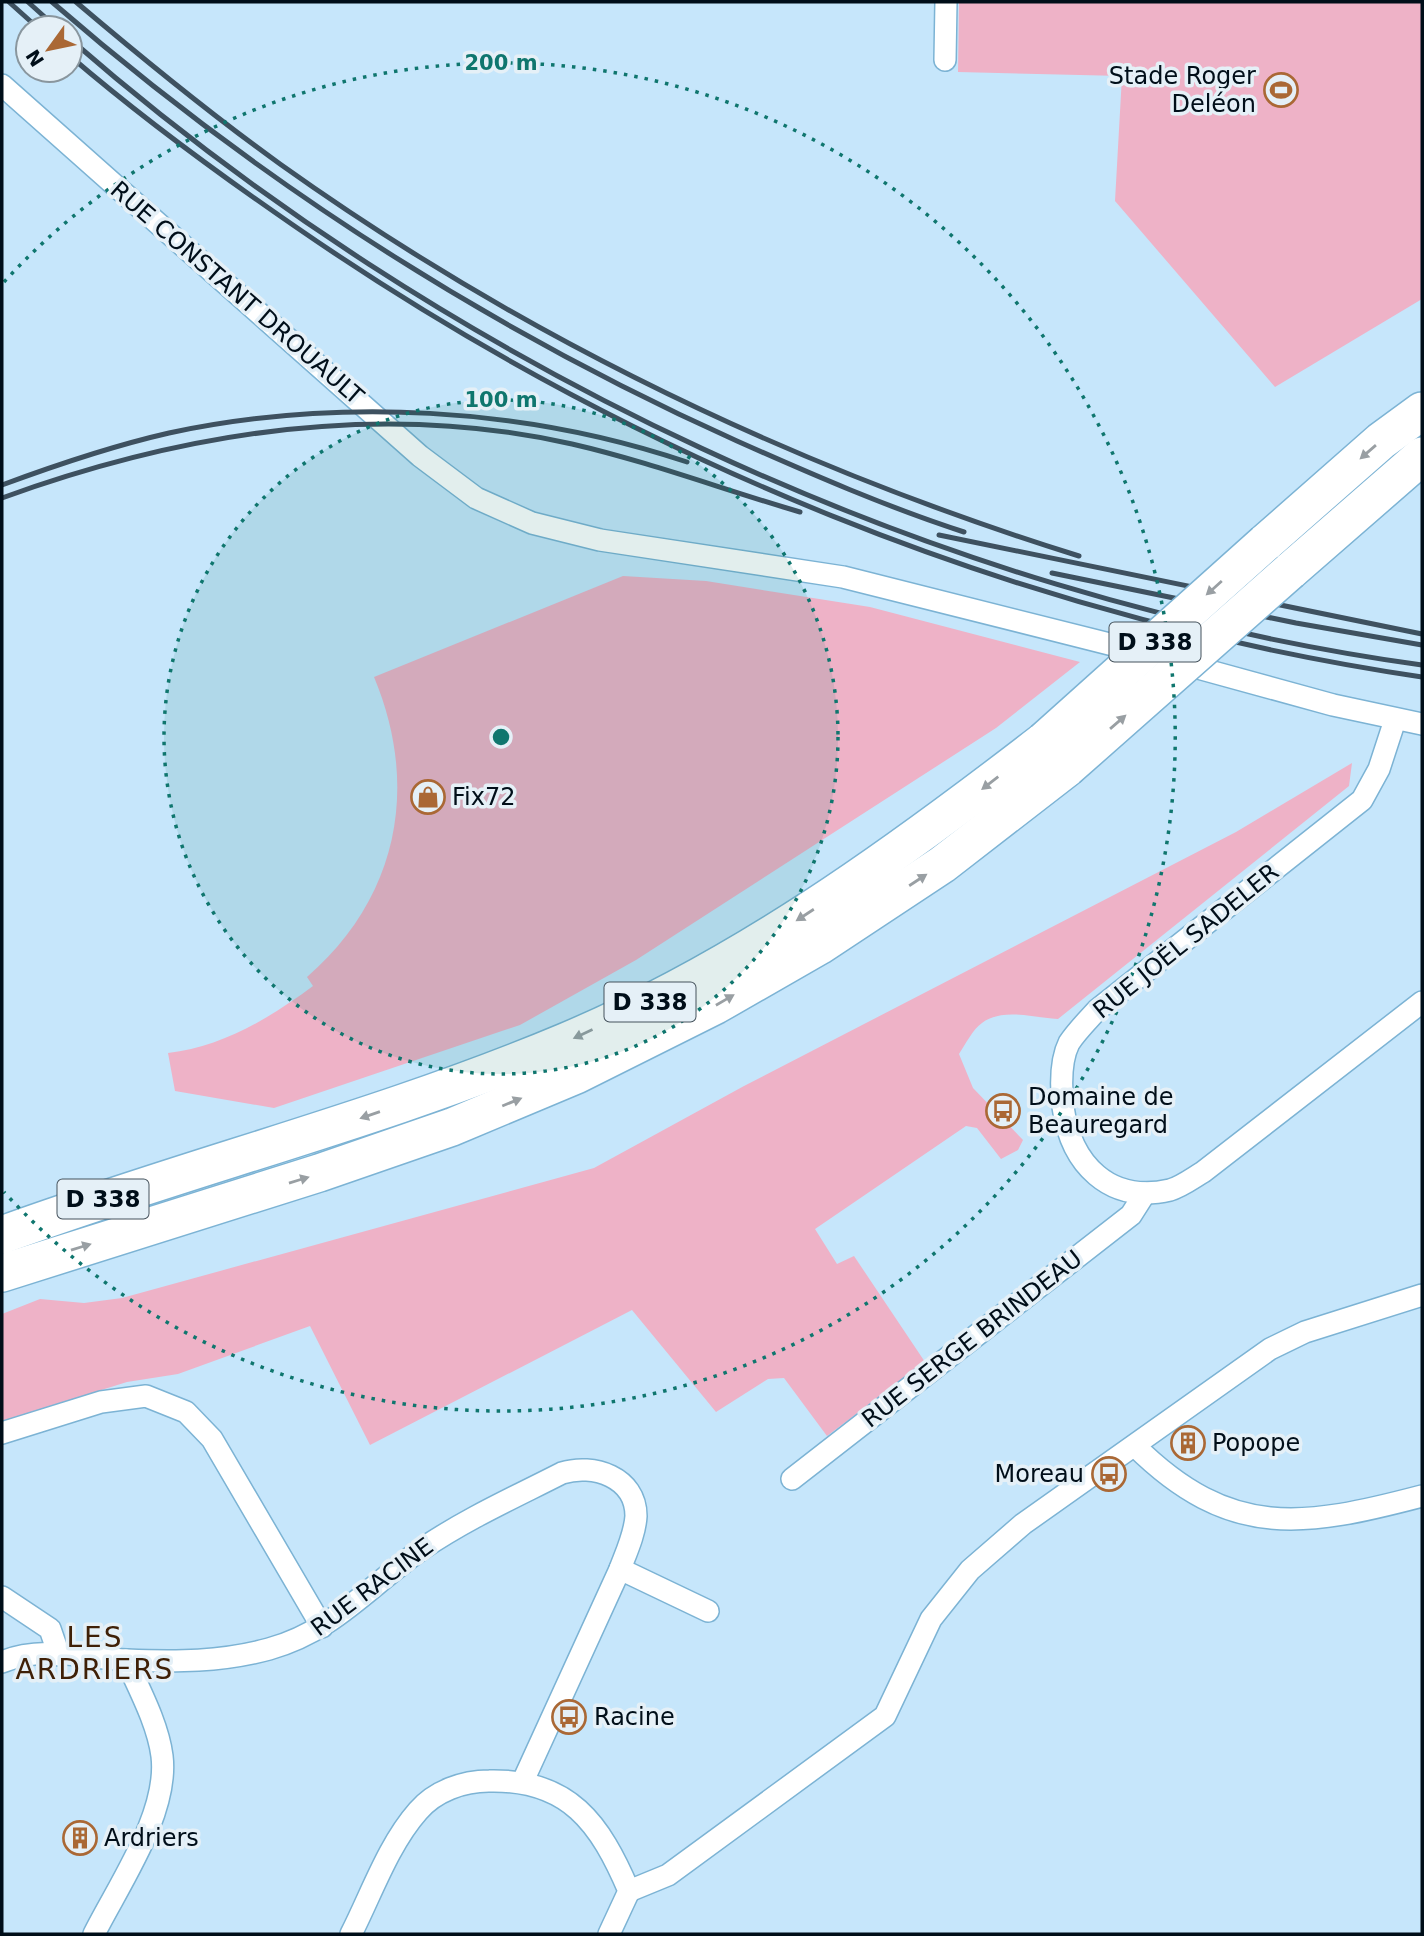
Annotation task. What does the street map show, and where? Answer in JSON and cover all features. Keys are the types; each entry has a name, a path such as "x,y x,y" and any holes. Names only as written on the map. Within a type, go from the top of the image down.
{"highway":[{"name":"D 338","path":"1056,755 1265,543 1381,441 1422,411"},
{"name":"D 338","path":"5,1264 93,1202 218,1165 430,1095 566,1042 701,976 799,919 918,839 1056,755 1290,571 1422,456"}],"street":[{"path":"945,60 946,2"},
{"name":"RUE CONSTANT DROUAULT","path":"2,85 420,456 475,498 532,523 600,540 843,577 1115,645 1395,720 1422,724"},
{"name":"RUE JOËL SADELER","path":"1395,720 1379,769 1362,800 1097,1010 1069,1044 1060,1086 1065,1121 1073,1144 1088,1170 1108,1183 1145,1193 1173,1189 1203,1172 1422,1002"},
{"name":"RUE SERGE BRINDEAU","path":"792,1479 1131,1215 1145,1193"},
{"path":"609,1934 629,1891 668,1875 885,1716 931,1619 950,1592 1023,1524 1270,1349 1305,1332 1422,1295"},
{"path":"2,1433 101,1402 146,1396 186,1412 212,1439 322,1627"},
{"path":"1135,1446 1149,1461 1202,1497 1236,1513 1277,1521 1349,1515 1422,1496"},
{"name":"RUE RACINE","path":"2,1662 32,1652 126,1660 229,1660 283,1645 322,1627 362,1600 441,1536 514,1497 578,1468 594,1469 620,1482 632,1497 636,1516 620,1570 523,1781"},
{"path":"620,1570 708,1611"},
{"path":"2,1597 50,1629 58,1656"},
{"path":"94,1934 146,1831 163,1782 162,1754 126,1660"},
{"path":"351,1934 404,1830 428,1801 471,1781 523,1781 546,1787 572,1803 593,1826 629,1891"}],"shaded area":[{"path":"959,2 1422,2 1422,299 1275,387 1115,201 1122,76 958,72"},
{"path":"623,576 706,581 870,607 1080,662 996,728 636,960 520,1025 274,1108 175,1091 168,1053 188,1050 226,1038 262,1020 313,986 307,977 338,946 362,912 380,876 392,839 397,799 396,759 388,718 374,677"},
{"path":"1352,763 1349,786 1058,1019 999,1015 975,1029 959,1054 973,1088 1023,1140 1018,1150 1001,1159 977,1128 966,1126 815,1229 837,1264 854,1256 925,1362 827,1436 784,1378 768,1379 716,1412 632,1310 370,1445 310,1326 178,1374 127,1382 2,1421 2,1314 40,1299 84,1303 122,1298 594,1168 744,1086 1236,832"}],"railway":[{"path":"9,2 22,14"},
{"path":"28,2 41,14"},
{"path":"52,2 130,67 293,190 465,300 554,350 737,441 878,501 964,532"},
{"path":"76,2 176,85 280,164 373,227 468,286 565,341 664,392 765,439 868,482 1079,556"},
{"path":"84,50 215,156 369,264 532,362 702,448 877,523 1056,584 1238,632 1422,665"},
{"path":"84,68 236,185 422,309 555,385 692,455 832,516 976,569 1122,614 1271,650 1422,677"},
{"path":"2,485 84,456 169,433 233,422 364,412 430,413 561,429 625,443 687,462"},
{"path":"2,498 71,475 212,441 284,430 356,425 428,425 500,431 572,444 800,512"},
{"path":"939,535 1422,634"},
{"path":"1052,573 1296,623 1422,645"}],"place":[{"name":"Stade Roger Deléon","path":"1281,90"},
{"name":"Fix72","path":"428,797"},
{"name":"Domaine de Beauregard","path":"1003,1111"},
{"name":"Popope","path":"1188,1443"},
{"name":"Moreau","path":"1109,1474"},
{"name":"Racine","path":"569,1717"},
{"name":"Ardriers","path":"80,1838"}],"district":[{"name":"LES ARDRIERS","path":"95,1653"}]}
